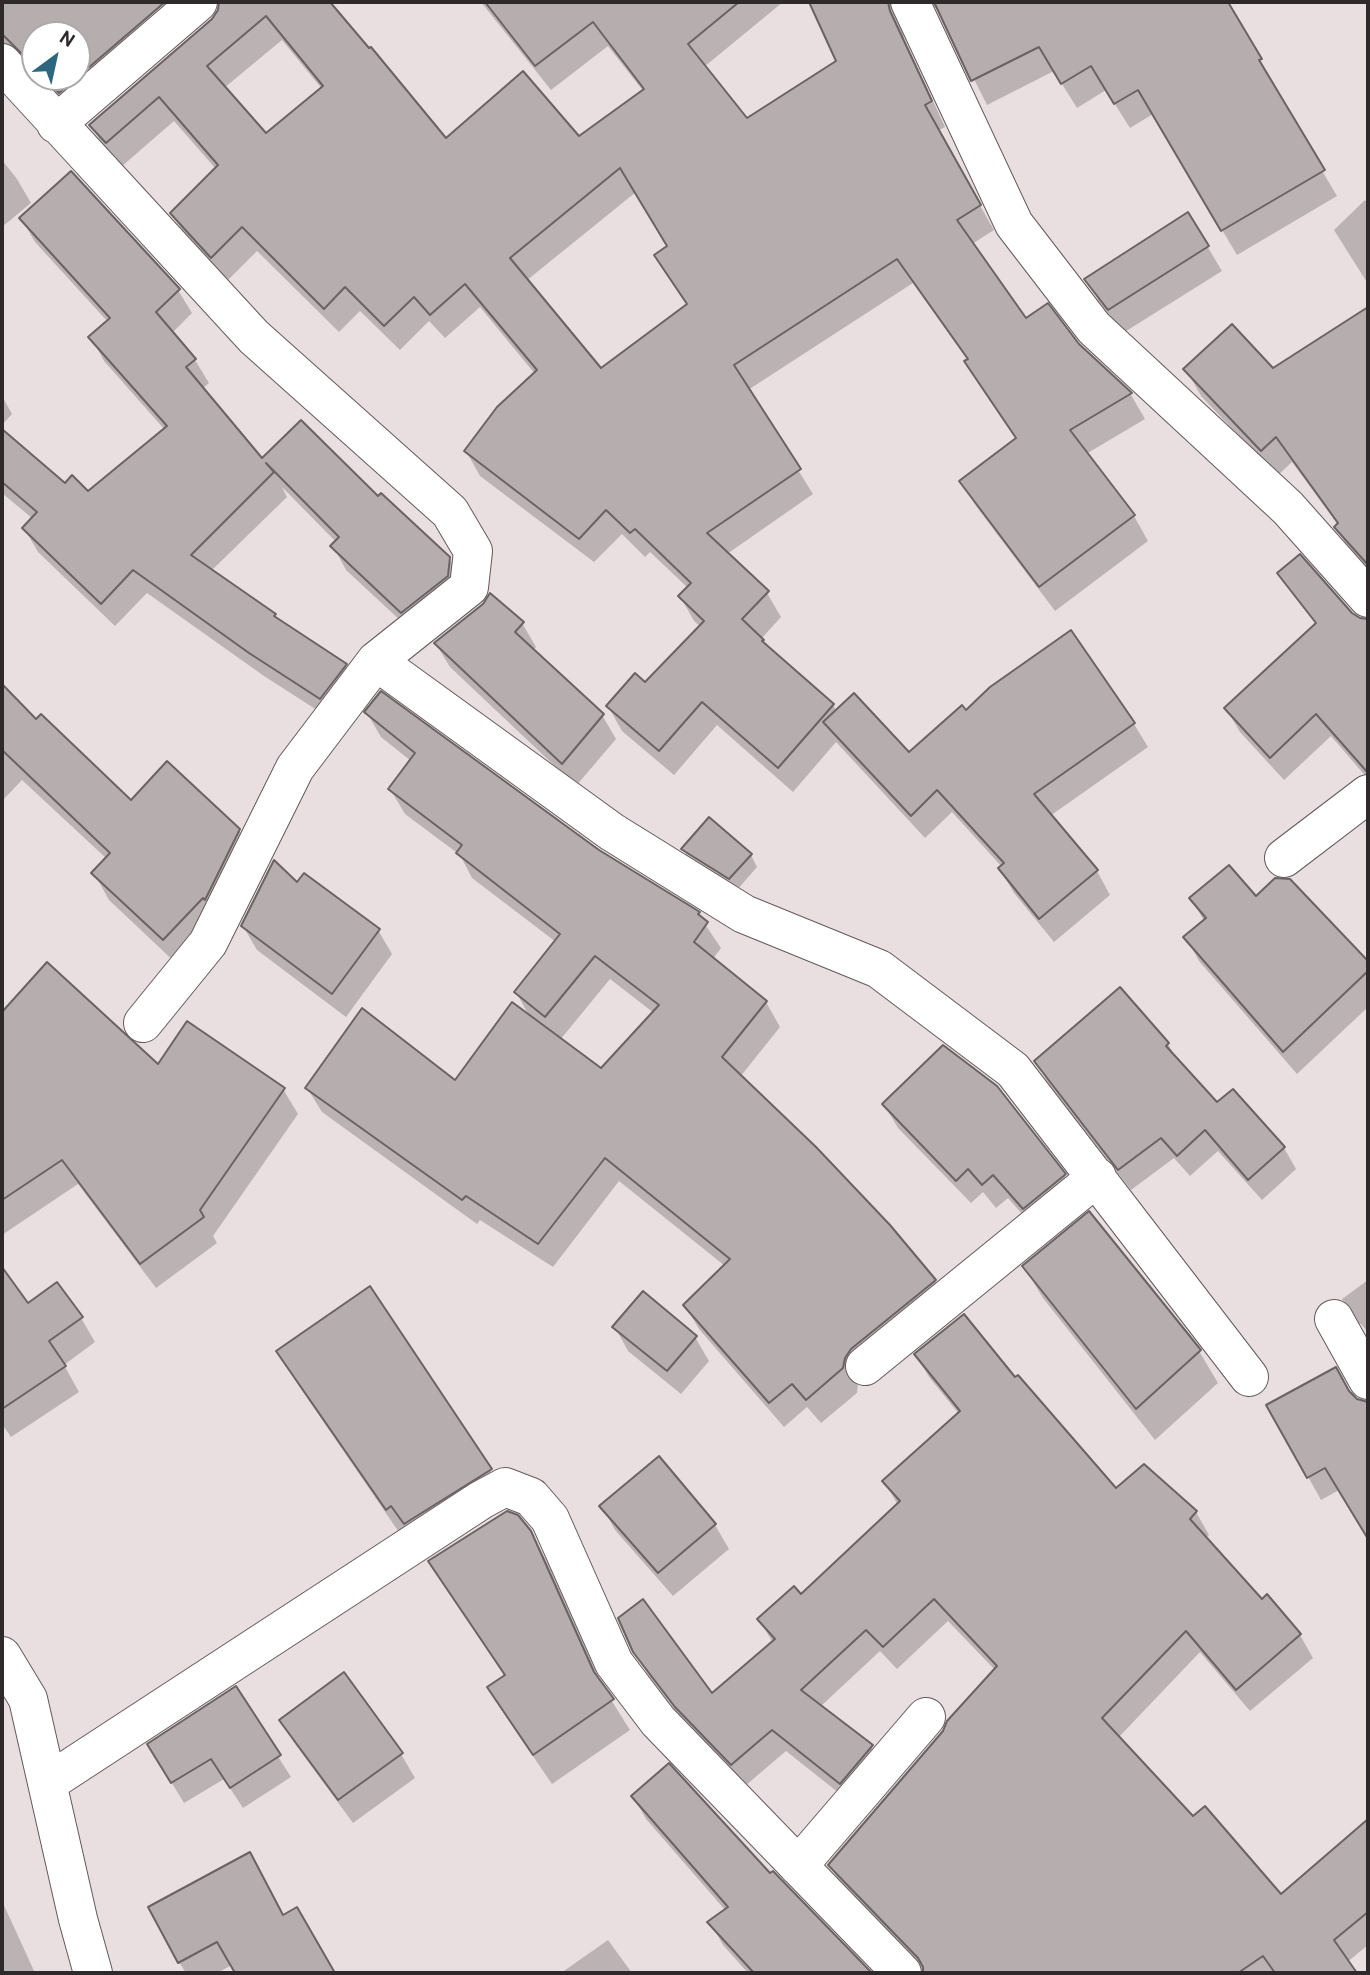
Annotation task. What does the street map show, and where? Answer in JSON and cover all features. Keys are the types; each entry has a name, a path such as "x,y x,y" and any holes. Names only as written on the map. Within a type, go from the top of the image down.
{"street":[{"path":"56,124 198,2"},
{"path":"910,2 1014,224 1094,328 1288,508 1368,598"},
{"path":"2,63 254,337 450,513 473,551 469,587 376,661 295,768 208,943 143,1023"},
{"path":"376,661 612,832 744,914 879,969 1013,1070 1249,1377"},
{"path":"1284,858 1368,794"},
{"path":"865,1366 1097,1177"},
{"path":"1334,1319 1368,1380"},
{"path":"49,1782 481,1500 505,1487 531,1497 550,1519 614,1663 658,1721 902,1973"},
{"path":"2,1656 28,1699 78,1919 93,1973"},
{"path":"798,1866 926,1717"}],"building":[{"path":"2,2 165,2 91,66 91,21 21,21 21,53 2,34"},
{"path":"219,2 330,2 446,138 523,71 579,136 644,89 593,22 535,66 485,2 739,2 688,44 747,118 836,61 809,2 888,2 932,101 925,105 981,205 957,220 1026,318 1048,303 1079,344 1132,393 1070,430 1135,515 1039,587 959,481 1016,438 964,361 968,359 897,259 734,365 801,469 707,533 769,591 742,619 764,640 762,641 834,704 778,768 702,702 659,751 606,706 635,673 645,682 704,621 678,596 691,583 635,529 630,533 606,510 579,539 464,451 497,407 537,370 465,284 430,315 414,297 384,326 345,287 324,309 242,227 211,258 170,213 218,165 159,97 106,143 89,125 212,19 218,10","holes":["266,16 323,86 266,133 207,66","620,168 667,246 654,255 687,304 601,368 510,258"]},
{"path":"934,2 1228,2 1262,59 1259,60 1325,170 1221,231 1138,90 1114,104 1091,66 1061,84 1039,47 971,81"},
{"path":"71,171 180,289 156,312 196,359 186,367 262,458 301,420 378,496 381,493 450,557 448,576 401,613 330,546 339,537 266,463 274,472 191,555 276,614 274,616 347,664 320,699 249,653 133,570 101,604 22,528 37,512 2,482 2,429 65,483 72,475 88,491 167,426 88,337 110,318 19,218"},
{"path":"1188,212 1209,246 1108,310 1084,279"},
{"path":"1368,307 1368,565 1334,527 1338,523 1276,437 1261,451 1183,369 1232,324 1273,368"},
{"path":"1300,554 1352,613 1368,619 1368,773 1316,714 1270,758 1224,708 1316,623 1277,573"},
{"path":"490,593 524,622 515,632 604,714 562,764 434,643 483,604"},
{"path":"1071,630 1135,723 1034,794 1098,870 1039,919 998,868 1004,863 937,790 911,816 823,722 854,693 909,752 962,705 966,710 990,687"},
{"path":"2,684 36,719 41,714 131,800 167,761 240,829 205,900 203,898 163,940 91,873 110,853 2,750"},
{"path":"381,691 599,850 700,912 698,914 708,922 694,942 767,1001 722,1057 816,1147 890,1225 936,1280 851,1349 843,1368 806,1400 792,1384 769,1403 683,1305 730,1259 605,1158 538,1244 466,1196 462,1200 305,1088 362,1008 455,1080 512,1002 601,1068 659,1005 595,956 545,1017 514,992 560,934 456,853 462,845 388,789 415,753 364,712"},
{"path":"709,817 752,854 729,879 681,849"},
{"path":"274,860 297,882 304,873 380,929 332,994 241,926"},
{"path":"1229,865 1256,896 1275,878 1290,879 1368,961 1368,971 1283,1052 1183,937 1206,918 1189,898"},
{"path":"47,962 158,1064 187,1021 285,1088 200,1210 204,1217 140,1264 62,1160 2,1200 2,1012"},
{"path":"1120,987 1169,1043 1166,1046 1217,1102 1233,1089 1285,1147 1248,1180 1205,1130 1177,1156 1161,1138 1118,1170 1034,1061"},
{"path":"943,1045 997,1086 1066,1174 1023,1209 993,1175 982,1185 968,1169 956,1181 882,1104"},
{"path":"1089,1211 1201,1350 1136,1409 1022,1266"},
{"path":"2,1267 28,1303 57,1282 83,1317 49,1341 66,1366 2,1409"},
{"path":"370,1286 492,1469 404,1524 391,1506 386,1510 276,1351"},
{"path":"643,1291 697,1336 667,1371 612,1327"},
{"path":"964,1314 1015,1377 1018,1375 1116,1488 1144,1464 1197,1511 1190,1519 1262,1599 1267,1594 1301,1634 1236,1690 1186,1631 1102,1718 1193,1816 1205,1806 1281,1894 1368,1819 1368,1912 1334,1940 1357,1973 1275,1973 1263,1956 1238,1973 923,1973 918,1958 828,1865 943,1731 947,1721 997,1666 934,1599 883,1647 866,1630 801,1690 873,1745 840,1784 772,1730 731,1765 675,1707 633,1652 618,1618 643,1599 712,1693 775,1639 757,1619 794,1586 801,1594 900,1501 882,1481 960,1411 914,1354"},
{"path":"1336,1367 1349,1391 1357,1399 1368,1402 1368,1539 1325,1468 1307,1478 1266,1405"},
{"path":"659,1456 716,1524 658,1573 599,1506"},
{"path":"507,1511 518,1515 531,1531 594,1672 614,1699 533,1755 487,1687 505,1675 428,1561"},
{"path":"344,1672 403,1753 338,1800 279,1720"},
{"path":"236,1686 281,1755 230,1788 211,1759 171,1783 147,1744"},
{"path":"669,1763 770,1873 773,1871 872,1973 754,1973 707,1922 728,1907 631,1796"},
{"path":"250,1852 283,1915 297,1907 335,1973 235,1973 217,1942 178,1963 148,1907"}]}
